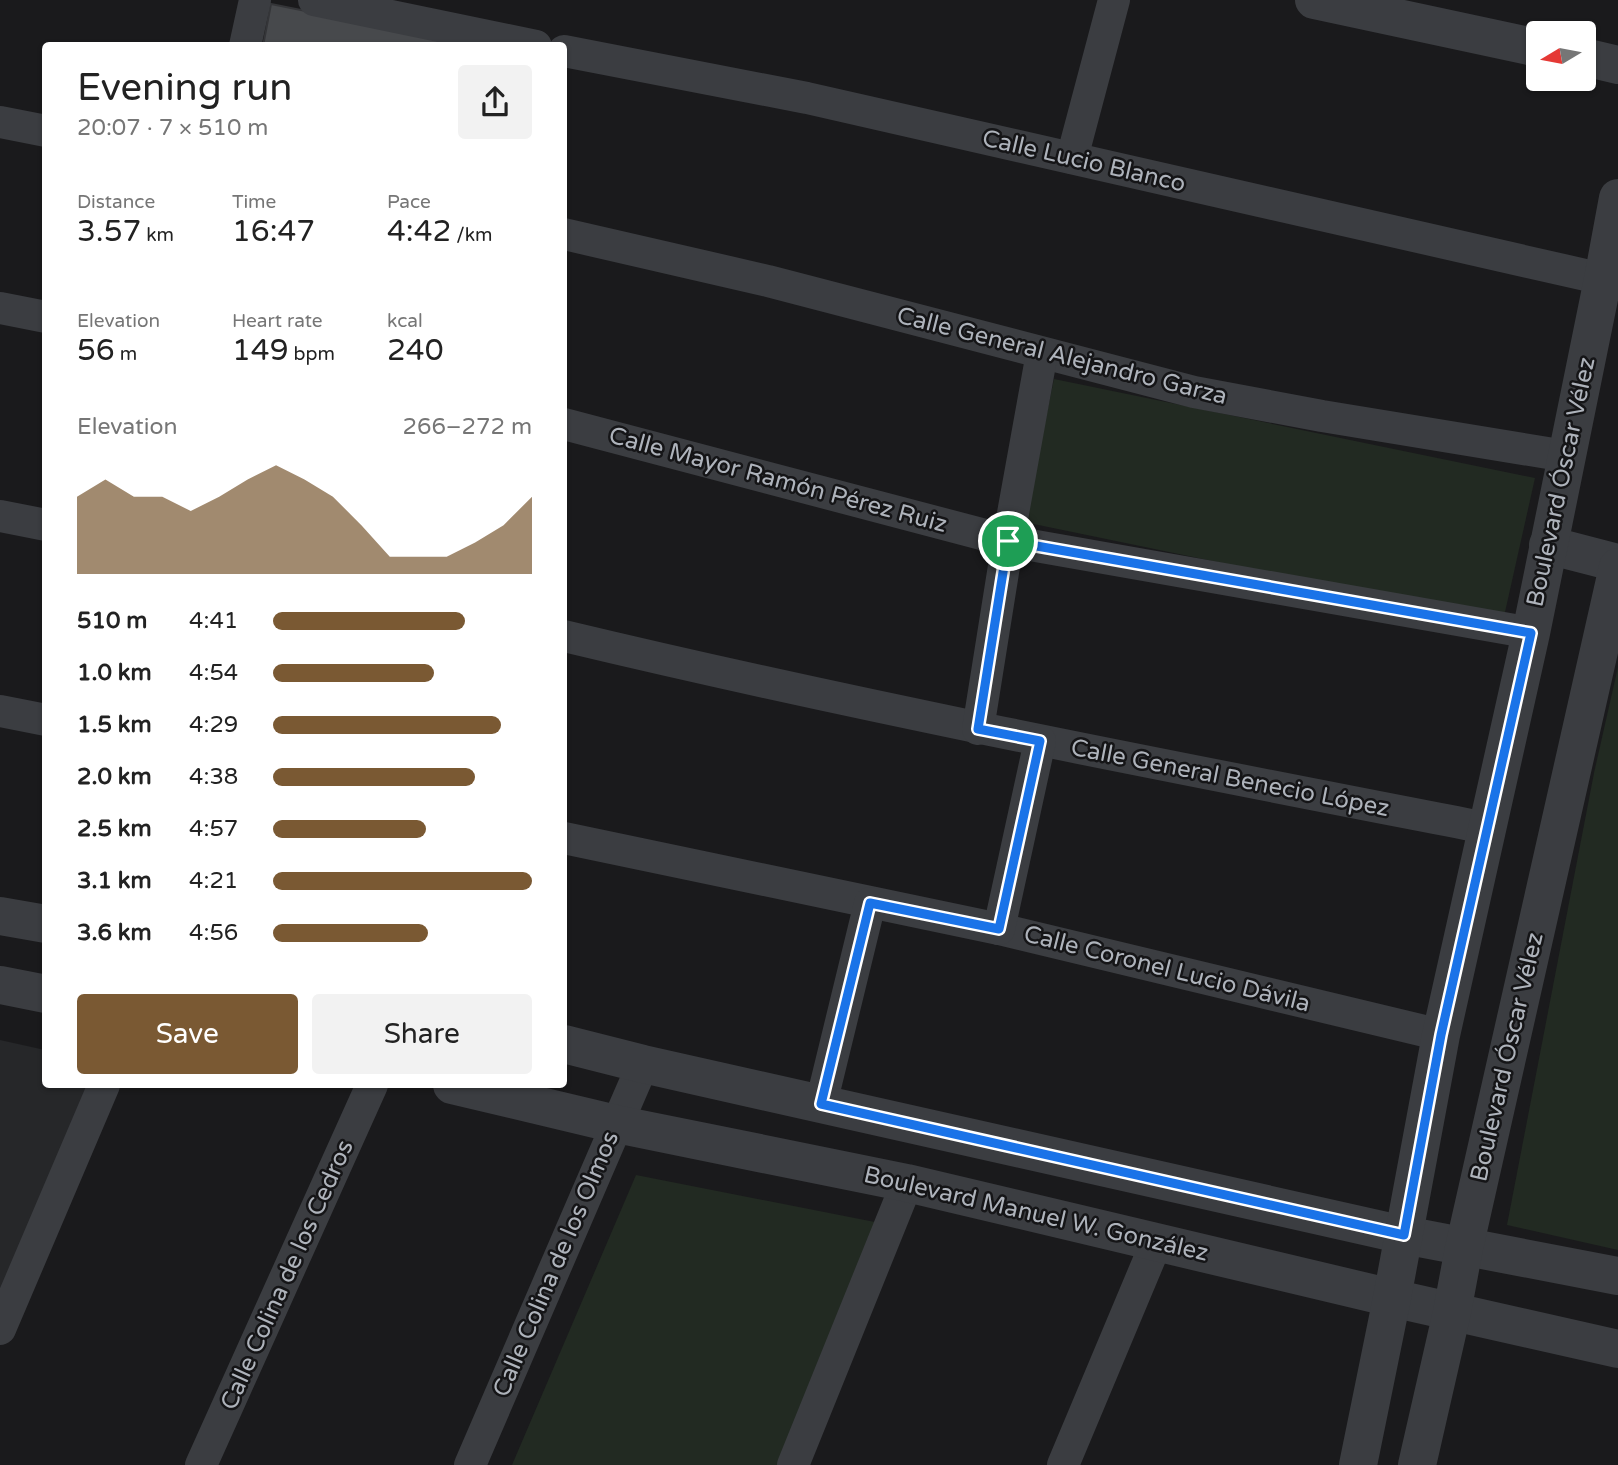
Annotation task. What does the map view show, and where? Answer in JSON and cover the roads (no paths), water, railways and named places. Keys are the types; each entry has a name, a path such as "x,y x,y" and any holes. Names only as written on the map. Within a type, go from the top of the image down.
{"street":[{"path":"246,42 255,0"},
{"path":"314,0 405,9 524,42"},
{"path":"1072,158 1114,0"},
{"path":"1314,0 1526,45"},
{"name":"Calle Lucio Blanco","path":"567,52 807,97 1603,279"},
{"path":"1596,60 1618,65"},
{"path":"0,122 42,130"},
{"name":"Boulevard Óscar Vélez","path":"1358,1465 1441,1035 1531,633 1618,198"},
{"name":"Calle General Alejandro Garza","path":"567,235 768,281 1194,392 1566,456"},
{"path":"0,308 42,316"},
{"path":"978,729 1042,353"},
{"name":"Calle Mayor Ramón Pérez Ruiz","path":"567,425 1008,541 1531,633"},
{"path":"0,516 42,523"},
{"path":"1548,545 1618,565"},
{"name":"Boulevard Óscar Vélez","path":"1417,1465 1618,565"},
{"name":"Calle General Benecio López","path":"567,637 978,729 1486,828"},
{"path":"0,711 42,719"},
{"path":"999,929 1040,741"},
{"name":"Calle Coronel Lucio Dávila","path":"567,839 999,929 1441,1035"},
{"path":"821,1104 870,903"},
{"path":"0,916 42,923"},
{"path":"0,985 42,993"},
{"path":"567,1045 1404,1235 1618,1276"},
{"name":"Calle Colina de los Olmos","path":"470,1465 643,1064"},
{"path":"0,1329 103,1088"},
{"name":"Calle Colina de los Cedros","path":"201,1465 371,1088"},
{"name":"Boulevard Manuel W. González","path":"465,1088 616,1124 907,1183 1618,1349"},
{"path":"793,1465 907,1183"},
{"path":"1063,1465 1157,1241"}]}
